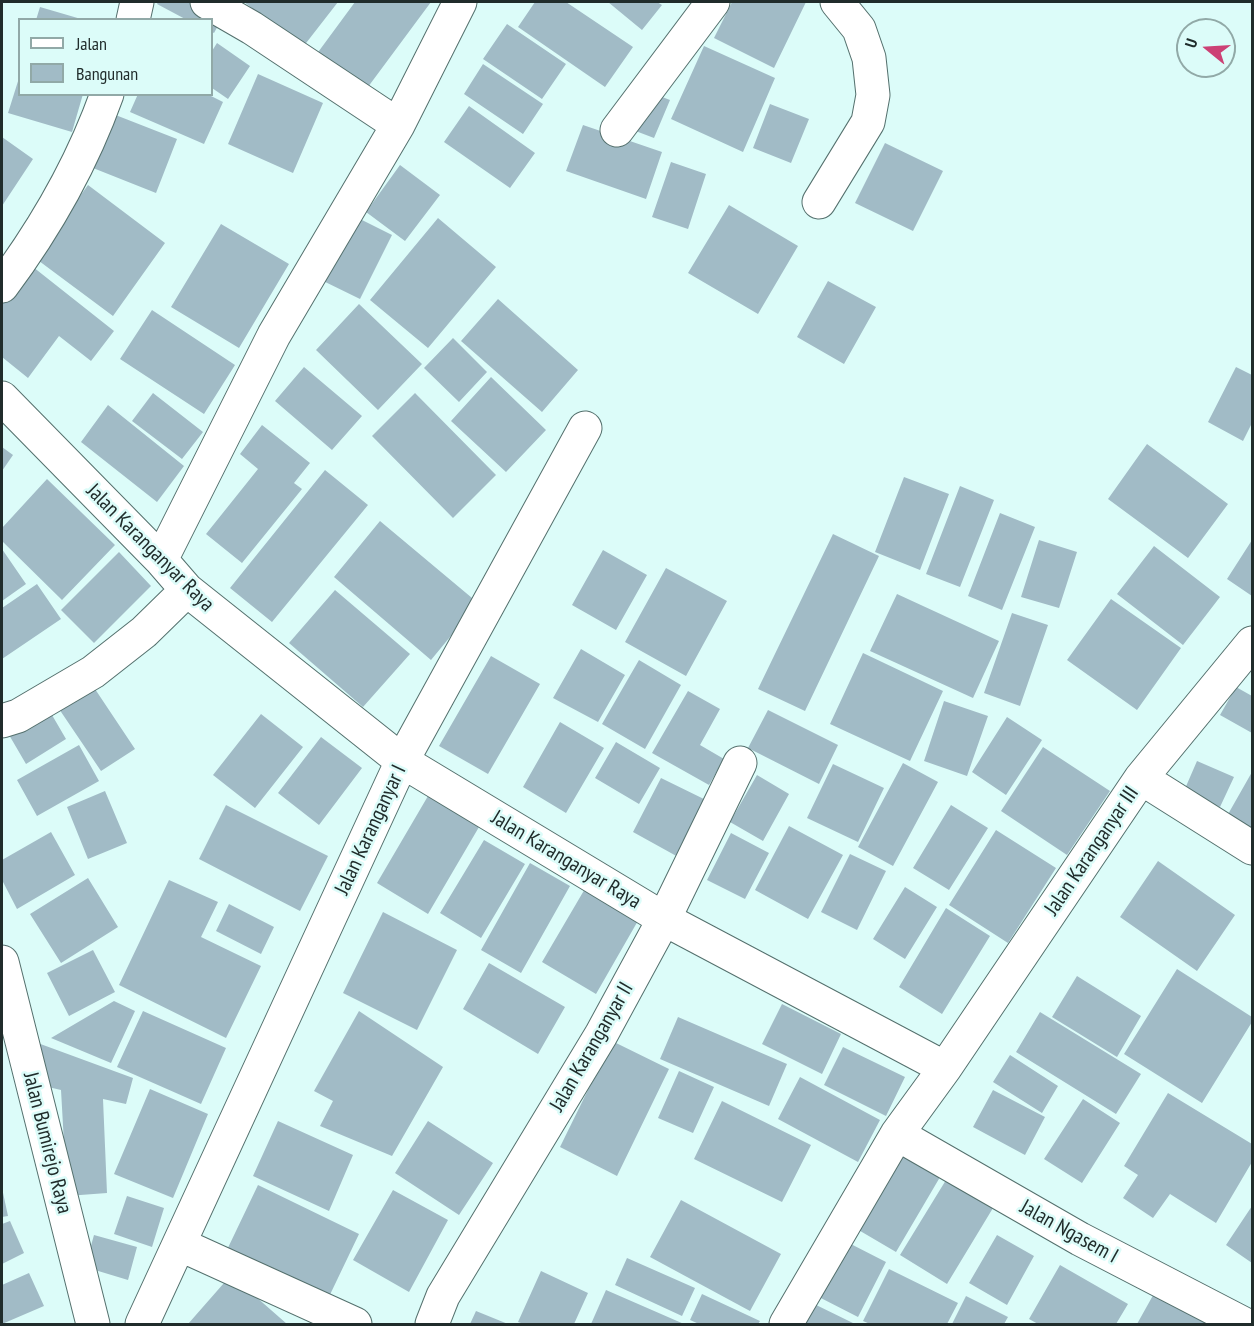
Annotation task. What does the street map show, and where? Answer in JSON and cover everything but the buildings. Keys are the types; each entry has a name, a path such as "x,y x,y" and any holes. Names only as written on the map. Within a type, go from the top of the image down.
{"street":[{"path":"133,18 137,2"},
{"path":"207,2 252,28 398,125"},
{"path":"161,560 274,335 398,125 460,2"},
{"path":"617,130 713,2"},
{"path":"819,202 867,122 873,95 869,58 859,29 837,2"},
{"path":"2,286 28,250 72,176 106,96"},
{"name":"Jalan Karanganyar Raya","path":"2,398 161,560 187,590 402,762 664,919 945,1068"},
{"name":"Jalan Karanganyar I","path":"142,1324 402,762 585,428"},
{"path":"2,722 18,716 93,672 144,632 187,590"},
{"name":"Jalan Karanganyar III","path":"945,1068 1141,778 1252,643"},
{"name":"Jalan Karanganyar II","path":"432,1324 443,1296 602,1035 664,919 740,763"},
{"path":"1141,778 1252,848"},
{"name":"Jalan Bumirejo Raya","path":"2,962 93,1324"},
{"path":"786,1324 897,1134 945,1068"},
{"name":"Jalan Ngasem I","path":"897,1134 1080,1239 1244,1324"},
{"path":"179,1244 355,1324"}]}
